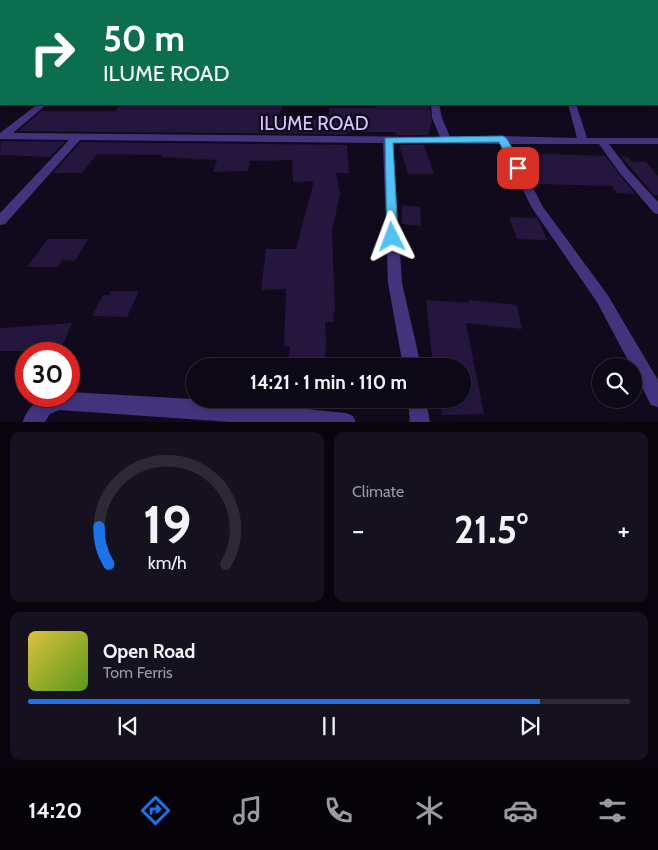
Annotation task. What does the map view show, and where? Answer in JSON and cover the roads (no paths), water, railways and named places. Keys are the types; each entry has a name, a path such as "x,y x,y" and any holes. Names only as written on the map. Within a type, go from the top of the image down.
{"street":[{"path":"2,136 43,105"},
{"path":"436,105 437,118 446,140"},
{"path":"572,105 582,140"},
{"name":"ILUME ROAD","path":"2,136 658,141"},
{"path":"0,221 77,138"},
{"path":"503,139 538,208 602,298 658,398"},
{"path":"388,140 390,222 395,283 410,358"},
{"path":"601,140 623,170 658,210"},
{"path":"32,422 43,407 59,401 228,411 346,422"},
{"path":"418,408 420,422"}]}
